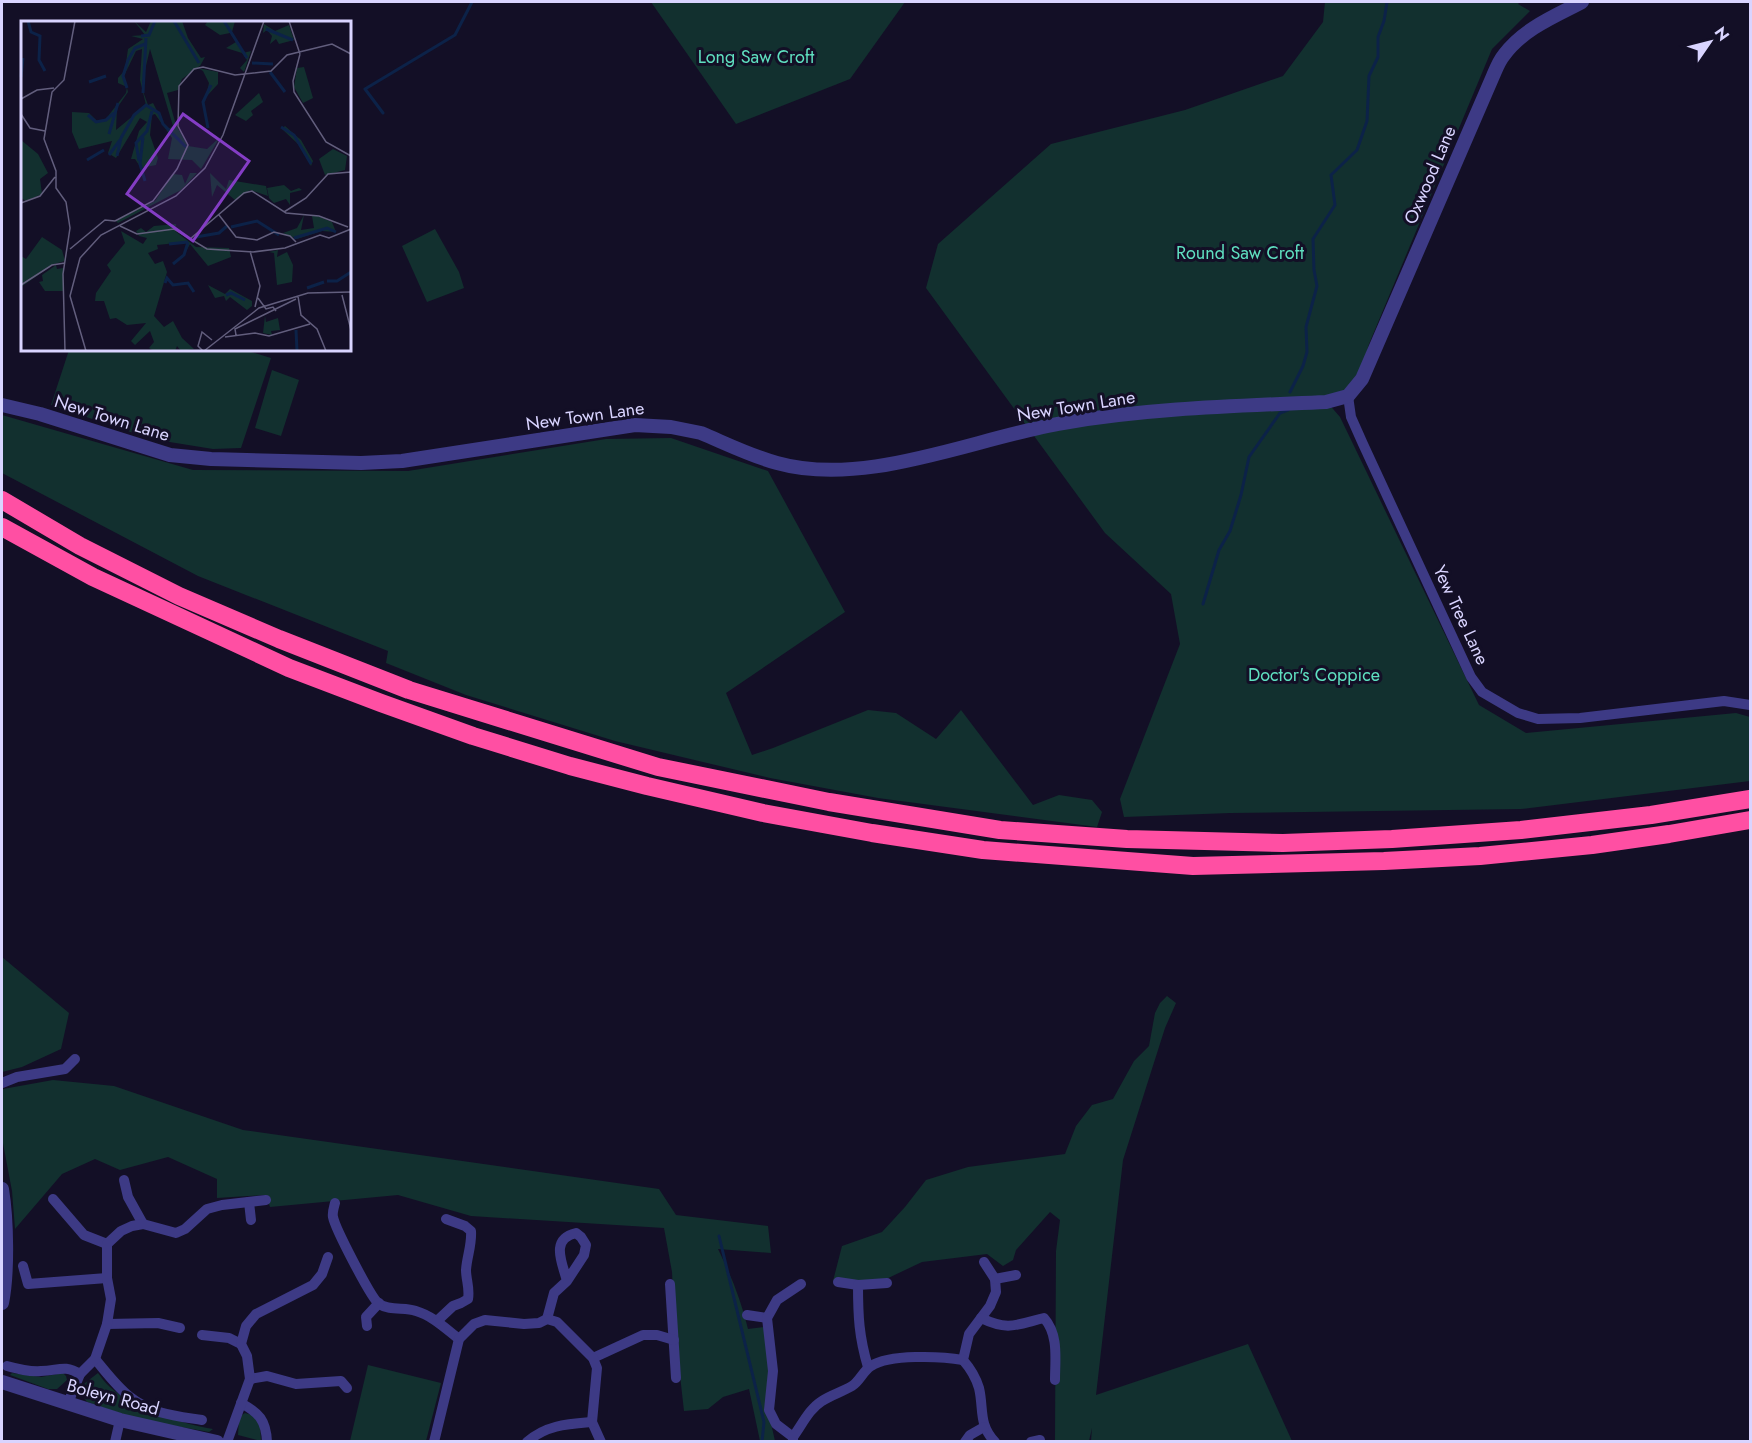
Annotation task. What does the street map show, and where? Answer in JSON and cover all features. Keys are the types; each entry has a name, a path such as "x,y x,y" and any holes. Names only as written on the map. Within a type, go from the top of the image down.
{"highway":[{"path":"2,500 80,546 179,596 279,639 409,690 658,766 829,802 1000,830 1127,839 1283,843 1392,839 1521,830 1651,816 1750,799"},
{"path":"2,526 93,577 299,672 473,736 570,766 647,786 763,813 872,833 982,850 1214,866 1372,862 1480,856 1592,845 1750,820"}],"street":[{"name":"Oxwood Lane","path":"1348,396 1362,380 1503,56 1517,40 1533,28 1582,2"},
{"name":"New Town Lane","path":"2,405 40,414 170,455 200,458 360,463 402,461 596,430 654,425 701,433 777,463 836,470 876,466 943,454 1004,436 1063,423 1167,410 1326,402 1348,396"},
{"name":"Yew Tree Lane","path":"1348,396 1351,417 1363,444 1471,677 1482,692 1518,713 1538,719 1580,718 1724,701 1750,705"},
{"path":"2,1083 17,1077 65,1069 75,1059"},
{"path":"123,1180 128,1197 143,1224"},
{"path":"2,1189 5,1237 2,1303"},
{"path":"53,1199 84,1234 107,1244"},
{"path":"68,1403 80,1374 95,1359 107,1324 111,1299 107,1278 107,1244 121,1231 132,1226 143,1224 169,1232 181,1232 207,1209 266,1200"},
{"path":"249,1202 251,1220"},
{"path":"335,1203 333,1216 337,1229 370,1293 379,1304 415,1310 437,1321 459,1339"},
{"path":"437,1321 453,1306 468,1299 470,1290 466,1270 472,1242 471,1232 465,1226 446,1218"},
{"path":"241,1344 246,1326 256,1314 313,1285 322,1274 328,1257"},
{"path":"963,1360 969,1334 990,1306 996,1292 995,1280 984,1262"},
{"path":"22,1266 27,1290 107,1278"},
{"path":"995,1280 1016,1275"},
{"path":"547,1319 554,1293 567,1281"},
{"path":"838,1282 858,1285 887,1283"},
{"path":"670,1284 676,1378"},
{"path":"801,1284 777,1300 767,1318 773,1371 769,1410 776,1424 793,1439 811,1411 821,1401 851,1386 861,1378 868,1367 883,1360 946,1357 963,1360 970,1367 979,1388 984,1427 995,1442"},
{"path":"858,1285 858,1322 868,1367"},
{"path":"367,1326 366,1317 379,1304"},
{"path":"747,1315 767,1318"},
{"path":"981,1318 997,1326 1008,1327 1044,1318 1052,1327 1055,1341 1055,1380"},
{"path":"434,1442 459,1339 474,1324 485,1320 524,1324 539,1323 547,1319 557,1322 593,1358 597,1368 592,1422 601,1442"},
{"path":"107,1324 158,1323 180,1328"},
{"path":"202,1335 229,1338 241,1344 247,1356 250,1379 227,1442"},
{"path":"593,1358 643,1335 657,1335 674,1340"},
{"path":"95,1359 130,1397 145,1407 172,1416 202,1420"},
{"path":"7,1366 41,1372 66,1368 80,1374"},
{"path":"250,1379 267,1376 296,1384 340,1381 347,1388"},
{"name":"Boleyn Road","path":"2,1382 120,1420 217,1442"},
{"path":"242,1403 257,1412 262,1419 267,1432 267,1442"},
{"path":"116,1442 120,1420"},
{"path":"527,1442 537,1433 548,1428 592,1422"},
{"path":"965,1442 970,1435 984,1427"}],"green space":[{"name":"Long Saw Croft","path":"651,2 905,2 850,79 736,124"},
{"path":"1325,2 1520,2 1518,4 1530,11 1492,49 1369,344 1355,389 1327,402 1340,417 1479,705 1526,733 1736,713 1750,717 1750,781 1521,809 1230,813 1124,817 1120,799 1180,644 1171,594 1105,533 926,288 938,244 1051,144 1185,110 1283,76 1323,22"},
{"path":"435,229 459,272 464,288 427,302 402,246"},
{"path":"69,351 248,351 271,358 241,448 213,449 151,439 51,405"},
{"path":"272,370 299,380 281,436 255,428"},
{"path":"2,415 193,470 408,471 606,439 671,438 768,471 845,612 726,693 752,755 868,710 896,713 936,739 961,710 1033,805 1059,795 1092,800 1102,812 1097,827 878,798 770,778 615,741 466,695 386,663 388,651 198,576 2,473"},
{"path":"2,957 69,1013 61,1049 22,1067 2,1072"},
{"path":"1167,996 1176,1003 1165,1028 1123,1160 1096,1395 1248,1344 1292,1441 1091,1441 1092,1428 1089,1441 1055,1441 1056,1251 1060,1220 1050,1212 1016,1250 1013,1260 1003,1266 987,1254 922,1262 884,1280 833,1281 842,1246 882,1232 926,1180 968,1167 1065,1154 1076,1126 1092,1105 1113,1099 1134,1061 1149,1046 1155,1013"},
{"path":"53,1080 114,1086 243,1130 659,1189 676,1215 768,1226 771,1253 718,1249 735,1288 748,1329 765,1327 769,1373 768,1410 775,1441 760,1441 749,1389 723,1397 708,1409 684,1411 675,1331 672,1272 664,1228 471,1216 398,1195 270,1207 266,1195 217,1198 217,1179 168,1157 120,1170 95,1159 62,1174 15,1229 12,1191 2,1138 2,1092 3,1089"},
{"path":"368,1365 441,1383 426,1441 350,1441"},
{"path":"12,1373 41,1377 63,1373 67,1380 57,1389 48,1389 10,1375"},
{"path":"98,1373 120,1394 145,1408 188,1424 213,1429 209,1432 137,1419 87,1402 82,1395 81,1388"},
{"path":"245,1413 255,1416 260,1425 261,1441 238,1435 239,1417"}],"waterway":[{"path":"383,113 365,89 455,35 472,2"},
{"path":"1290,392 1307,352 1306,327 1317,286 1313,239 1335,205 1331,175 1357,150 1367,121 1369,76 1378,57 1378,37 1384,21 1387,2"},
{"path":"1203,604 1219,550 1230,531 1249,457 1280,413 1288,410"},
{"path":"719,1236 764,1422 762,1442"}],"park label":[{"name":"Round Saw Croft","path":"1240,253"},
{"name":"Doctor's Coppice","path":"1314,675"}]}
